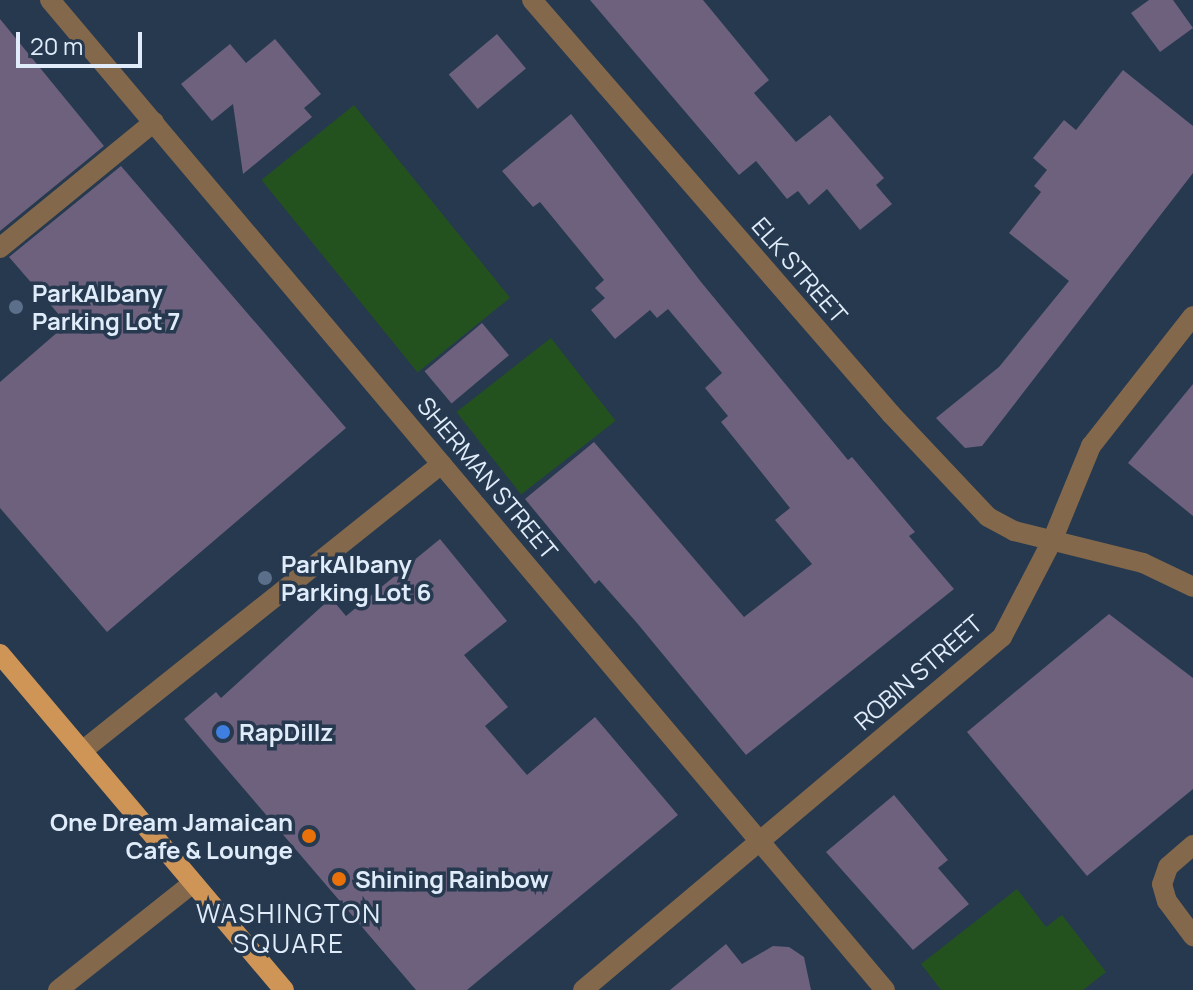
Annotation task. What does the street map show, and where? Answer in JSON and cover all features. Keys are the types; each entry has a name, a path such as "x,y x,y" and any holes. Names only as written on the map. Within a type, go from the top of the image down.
{"main road":[{"path":"0,654 284,990"}],"street":[{"name":"SHERMAN STREET","path":"50,0 885,990"},
{"name":"ELK STREET","path":"532,0 980,510 1014,531 1143,563 1193,587"},
{"path":"0,248 154,122"},
{"name":"ROBIN STREET","path":"583,990 1002,637 1052,541 1091,446 1193,316"},
{"path":"82,751 442,464"},
{"path":"1193,845 1168,867 1162,884 1167,901 1193,936"},
{"path":"58,990 193,883"}],"green space":[{"path":"354,105 510,298 418,373 262,180"},
{"path":"551,338 616,421 521,495 456,412"},
{"path":"1017,889 1046,927 1062,915 1106,972 1083,990 941,990 921,964"}],"building":[{"path":"590,0 703,0 769,80 754,93 796,142 830,115 884,178 876,185 892,204 860,230 827,189 809,205 798,191 787,199 756,161 739,175"},
{"path":"1149,0 1173,0 1193,28 1160,52 1131,13"},
{"path":"0,19 104,146 0,231"},
{"path":"497,34 526,68 478,109 449,74"},
{"path":"275,39 321,94 304,108 312,117 243,174 233,104 212,121 181,84 230,44 246,63"},
{"path":"1123,70 1193,126 1193,173 982,446 965,448 936,418 999,367 1069,281 1009,233 1041,192 1034,186 1047,170 1033,158 1064,120 1076,130"},
{"path":"571,114 701,282 848,460 852,457 915,532 909,536 954,589 746,755 637,623 599,580 595,584 525,499 594,442 744,617 812,564 775,520 790,508 721,422 728,416 705,388 722,373 668,309 657,318 650,310 615,339 591,310 605,298 595,288 604,280 540,202 533,207 502,171"},
{"path":"121,166 346,428 107,632 0,508 0,382 67,324 9,257"},
{"path":"482,323 509,355 452,403 425,371"},
{"path":"1193,384 1193,516 1128,463"},
{"path":"440,539 507,621 464,655 508,707 485,726 527,775 595,717 678,815 467,990 416,990 184,719 216,692 221,698 331,598 346,616"},
{"path":"1109,614 1193,678 1193,789 1087,876 967,732"},
{"path":"894,795 948,860 938,868 969,904 913,950 826,852"},
{"path":"726,944 742,964 773,946 789,947 804,957 811,990 670,990"}],"place":[{"name":"ParkAlbany Parking Lot 7","path":"16,307"},
{"name":"ParkAlbany Parking Lot 6","path":"265,578"},
{"name":"RapDillz","path":"223,732"},
{"name":"One Dream Jamaican Cafe & Lounge","path":"309,836"},
{"name":"Shining Rainbow","path":"339,879"}],"district":[{"name":"WASHINGTON SQUARE","path":"289,929"}]}
